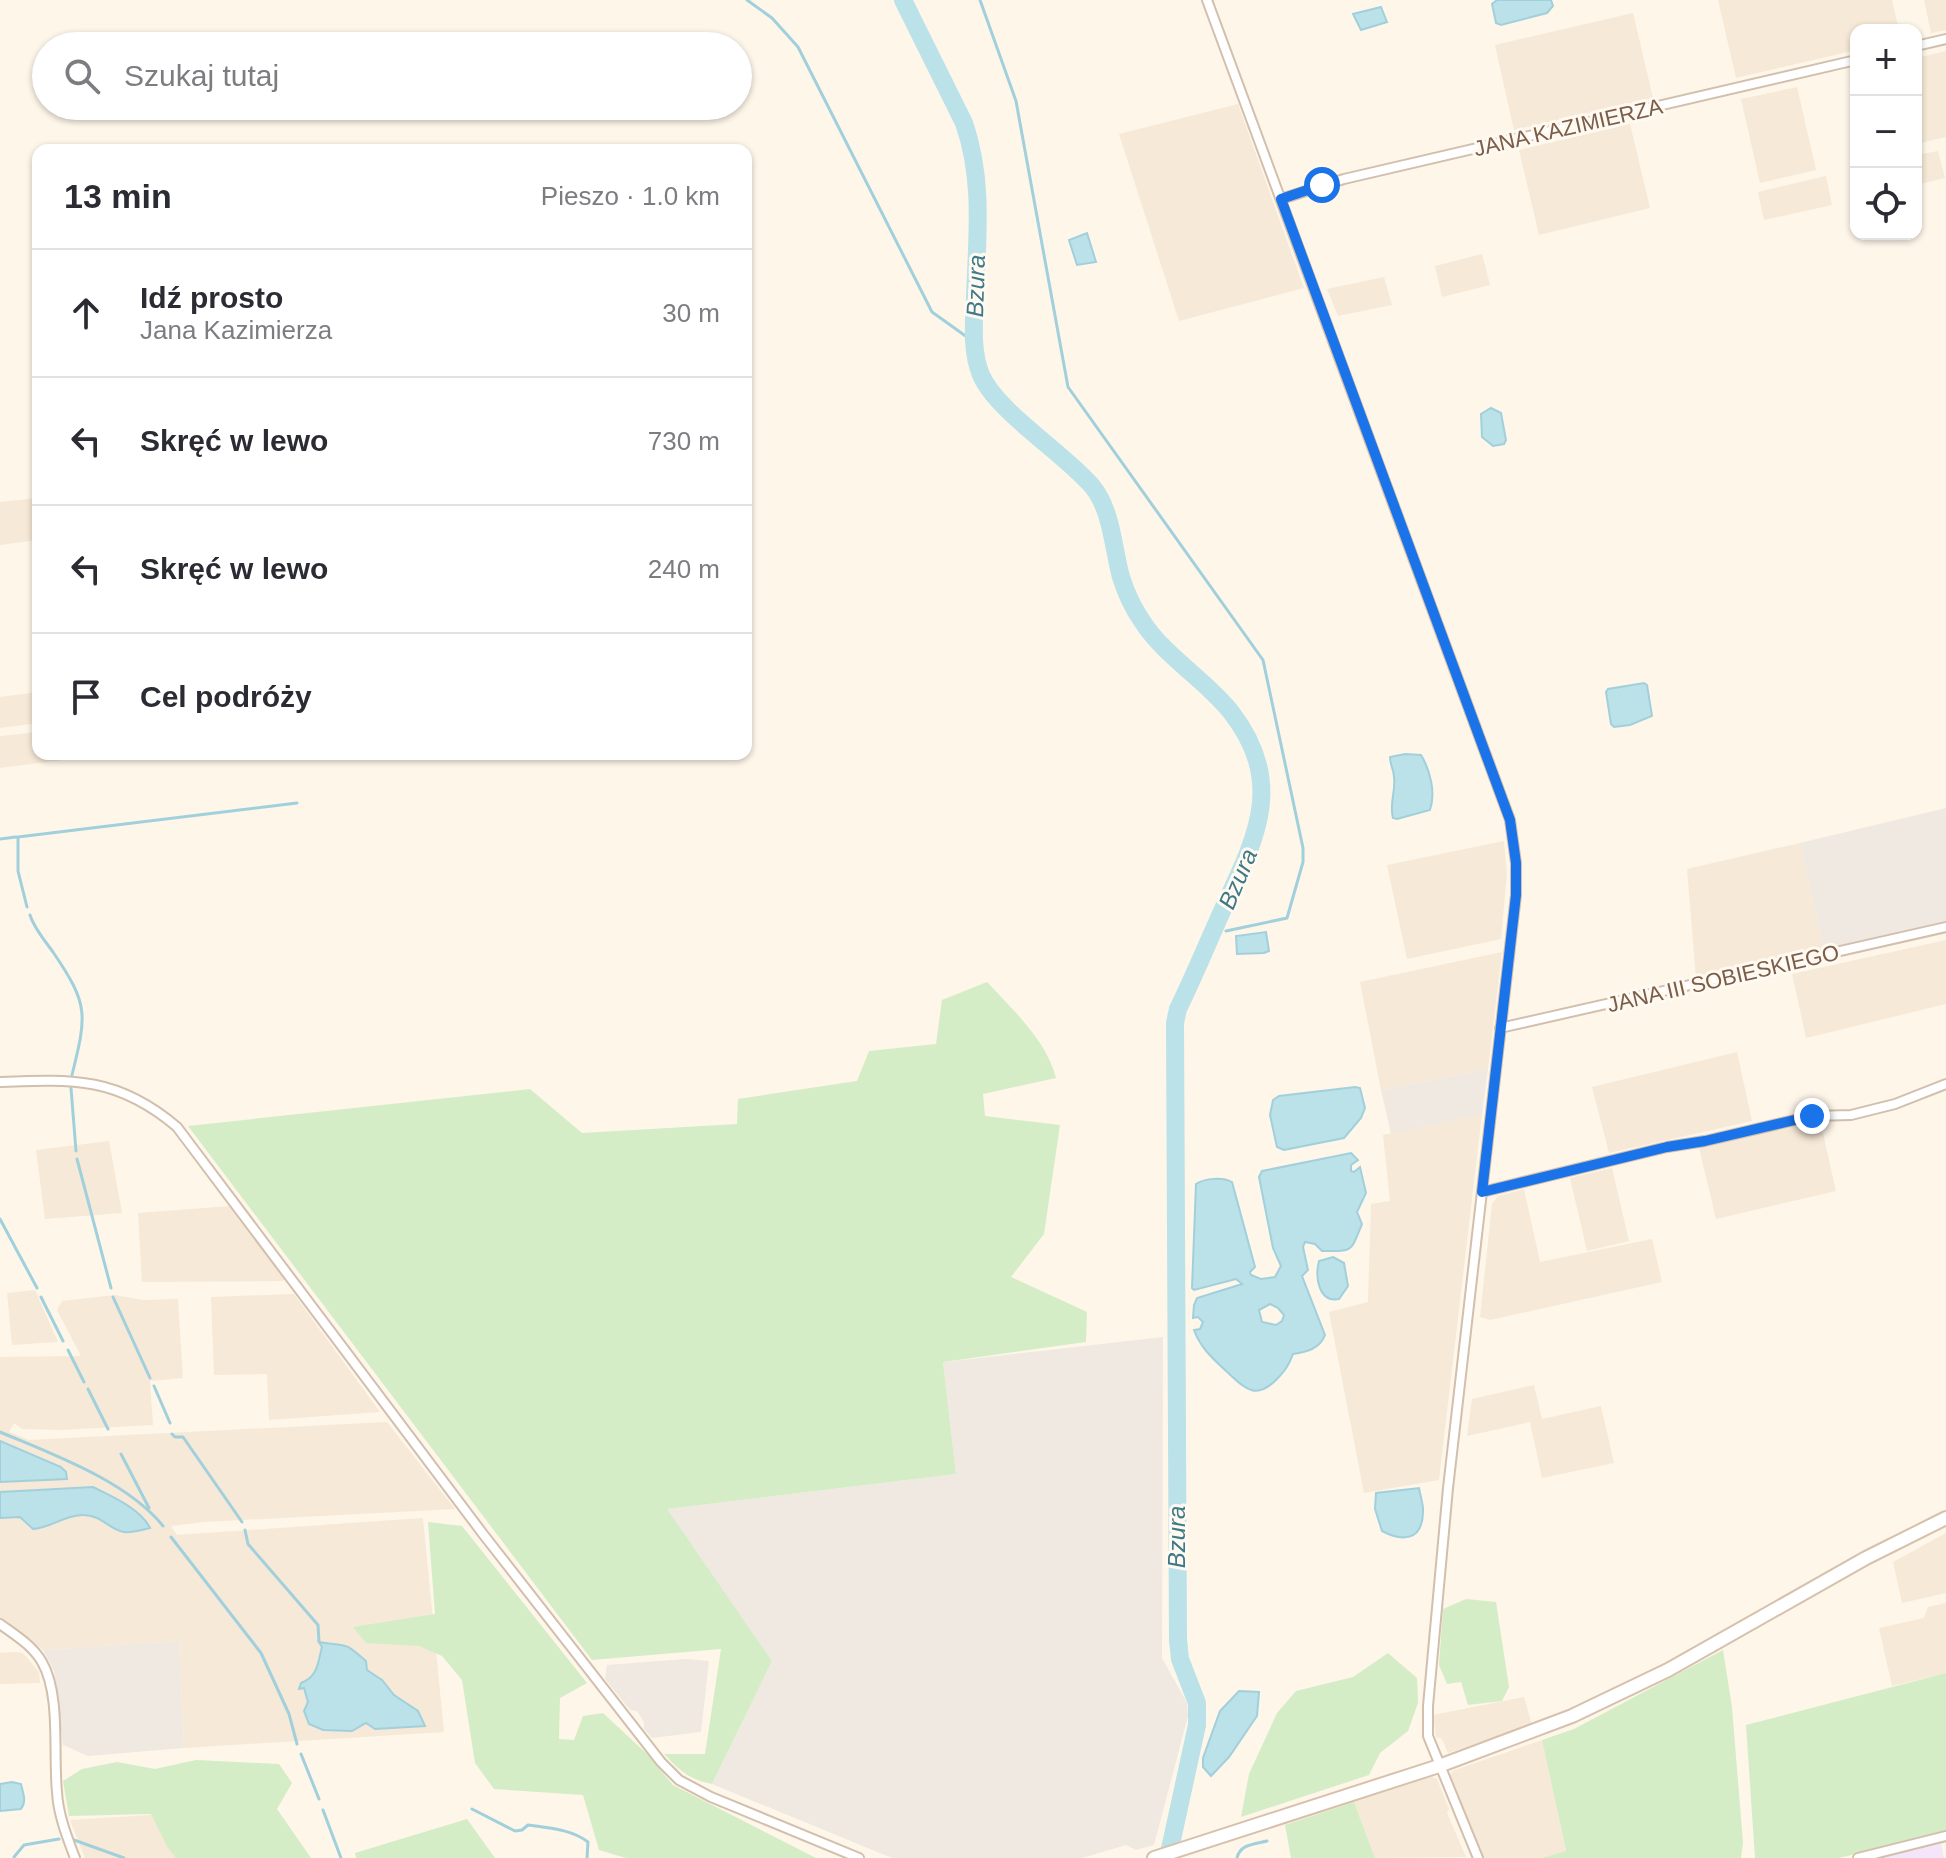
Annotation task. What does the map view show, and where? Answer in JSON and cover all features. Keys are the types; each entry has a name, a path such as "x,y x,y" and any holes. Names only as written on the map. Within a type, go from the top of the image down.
{"street":[{"path":"1207,0 1510,820 1516,863 1516,895 1450,1472 1428,1706 1428,1736 1478,1858"},
{"path":"1922,45 1946,39"},
{"name":"JANA KAZIMIERZA","path":"1281,199 1344,179 1850,61"},
{"name":"JANA III SOBIESKIEGO","path":"1500,1028 1946,927"},
{"path":"0,1082 51,1080 99,1084 143,1102 177,1127 483,1534 661,1762 679,1780 711,1797 859,1858"},
{"path":"1482,1192 1812,1116 1851,1115 1895,1104 1946,1084"},
{"path":"1154,1858 1439,1766 1546,1727 1636,1687 1874,1554 1946,1518"},
{"path":"0,1624 35,1652 49,1676 57,1792 61,1816 75,1858"},
{"path":"1858,1858 1946,1836"}],"shaded area":[{"path":"1718,0 1892,0 1898,24 1850,24 1850,51 1736,78"},
{"path":"1924,0 1946,0 1946,30 1931,33"},
{"path":"1633,13 1653,98 1514,130 1495,45"},
{"path":"1946,51 1946,137 1922,143 1922,96 1922,57"},
{"path":"1797,87 1816,170 1760,183 1741,99"},
{"path":"1238,104 1304,288 1179,321 1119,134"},
{"path":"1630,124 1650,208 1539,235 1519,150"},
{"path":"1938,151 1945,178 1922,184 1922,154"},
{"path":"1826,176 1832,205 1764,220 1758,192"},
{"path":"1482,254 1490,285 1442,297 1435,266"},
{"path":"1384,277 1392,305 1338,316 1327,289"},
{"path":"32,499 32,541 0,545 0,502"},
{"path":"32,693 32,724 0,728 0,697"},
{"path":"32,733 32,760 63,760 0,768 0,736"},
{"path":"1946,808 1946,921 1824,949 1800,843"},
{"path":"1504,841 1507,873 1501,939 1407,959 1387,865"},
{"path":"1800,843 1824,949 1696,978 1687,869"},
{"path":"1946,940 1946,1004 1806,1038 1792,974"},
{"path":"1502,952 1488,1069 1381,1090 1360,982"},
{"path":"1737,1052 1752,1121 1609,1153 1592,1087"},
{"path":"1488,1069 1482,1114 1391,1134 1381,1090"},
{"path":"1482,1114 1439,1480 1364,1493 1329,1312 1368,1302 1371,1204 1390,1201 1383,1135"},
{"path":"1820,1120 1836,1191 1716,1219 1699,1148"},
{"path":"109,1141 122,1213 45,1219 36,1150"},
{"path":"1612,1168 1629,1241 1587,1251 1570,1178"},
{"path":"1524,1189 1540,1262 1652,1239 1662,1282 1490,1320 1480,1317 1492,1204 1498,1196"},
{"path":"230,1206 285,1278 283,1281 142,1282 138,1213"},
{"path":"35,1290 58,1342 12,1345 7,1293"},
{"path":"294,1294 380,1412 269,1420 267,1374 214,1375 211,1297"},
{"path":"115,1295 143,1300 178,1299 183,1378 150,1381 153,1425 61,1430 22,1429 14,1423 9,1432 29,1440 387,1422 455,1509 171,1526 177,1535 423,1518 444,1732 184,1748 179,1641 43,1650 0,1618 0,1357 81,1356 57,1310 62,1301"},
{"path":"1163,1337 1162,1658 1187,1703 1188,1716 1154,1845 1136,1850 1126,1845 1082,1858 892,1858 712,1784 772,1661 666,1509 956,1474 943,1362"},
{"path":"1534,1385 1542,1419 1601,1406 1614,1463 1542,1478 1530,1422 1467,1436 1472,1399"},
{"path":"1946,1533 1946,1593 1902,1603 1893,1562"},
{"path":"1946,1603 1946,1673 1892,1686 1879,1628 1924,1618 1928,1607"},
{"path":"179,1641 184,1748 88,1756 63,1745 54,1671 43,1650"},
{"path":"0,1653 23,1653 39,1672 40,1683 0,1684"},
{"path":"686,1659 709,1661 701,1732 652,1738 644,1729 644,1722 637,1711 630,1710 605,1679 607,1665"},
{"path":"1524,1697 1532,1725 1448,1753 1442,1739 1436,1737 1433,1715"},
{"path":"1542,1740 1566,1852 1542,1858 1484,1858 1450,1776 1452,1771"},
{"path":"1432,1777 1437,1779 1449,1809 1447,1813 1466,1857 1375,1858 1354,1802"},
{"path":"215,1811 219,1858 85,1858 70,1820"},
{"path":"1941,1844 1944,1858 1878,1858"}],"green space":[{"path":"987,982 1037,1038 1056,1078 983,1094 985,1116 1060,1125 1044,1234 1011,1277 1087,1312 1086,1342 943,1362 956,1474 667,1509 772,1661 712,1784 697,1780 664,1754 705,1754 721,1649 592,1660 188,1126 530,1089 582,1133 737,1124 738,1099 857,1081 869,1051 936,1044 942,1000"},
{"path":"428,1522 462,1526 587,1683 560,1698 559,1739 574,1740 583,1716 603,1713 646,1753 673,1785 816,1858 626,1858 599,1850 583,1795 494,1789 475,1763 462,1680 442,1656 419,1646 366,1643 353,1627 435,1614"},
{"path":"1466,1599 1496,1602 1509,1687 1502,1701 1468,1705 1461,1682 1447,1684 1439,1665 1443,1609"},
{"path":"1723,1650 1732,1707 1743,1843 1741,1858 1542,1858 1566,1851 1542,1740 1574,1729"},
{"path":"1388,1653 1417,1678 1418,1703 1408,1731 1380,1753 1369,1775 1241,1817 1249,1774 1277,1713 1296,1691 1353,1677"},
{"path":"1946,1673 1946,1832 1839,1858 1755,1858 1746,1725"},
{"path":"196,1760 279,1764 292,1783 277,1809 311,1858 176,1858 151,1814 69,1816 63,1781 82,1769 117,1762 155,1769"},
{"path":"1354,1802 1375,1858 1291,1858 1285,1825"},
{"path":"467,1819 495,1858 356,1858 355,1853"}],"water":[{"path":"1497,0 1551,0 1553,6 1547,13 1501,25 1496,23 1492,4"},
{"path":"1381,7 1387,22 1361,30 1353,14"},
{"path":"1087,233 1096,262 1077,265 1069,240"},
{"path":"1491,408 1501,413 1504,444 1493,446 1482,437 1481,414"},
{"path":"1647,685 1652,716 1630,725 1614,727 1611,724 1608,689"},
{"path":"1421,755 1431,781 1432,803 1430,810 1397,819 1393,818 1392,813 1394,774 1390,757"},
{"path":"1266,932 1269,951 1237,954 1236,936"},
{"path":"1360,1088 1365,1108 1361,1118 1344,1138 1284,1150 1277,1147 1270,1115 1273,1100 1279,1096"},
{"path":"1351,1153 1358,1160 1351,1165 1351,1171 1360,1167 1366,1193 1357,1212 1362,1224 1350,1248 1322,1251 1315,1244 1305,1242 1303,1247 1308,1270 1302,1276 1325,1335 1323,1340 1312,1349 1293,1354 1276,1380 1268,1387 1255,1391 1243,1386 1216,1361 1203,1347 1194,1330 1200,1329 1203,1322 1198,1317 1193,1318 1197,1298 1242,1284 1236,1279 1192,1288 1196,1184 1209,1179 1232,1182 1255,1267 1251,1275 1261,1279 1275,1277 1281,1266 1273,1248 1259,1177 1262,1171","holes":["1270,1304 1284,1315 1282,1321 1276,1325 1262,1322 1259,1310"]},
{"path":"1333,1257 1344,1263 1348,1286 1339,1299 1326,1297 1322,1293 1317,1274 1319,1261"},
{"path":"0,1441 61,1467 67,1479 0,1482"},
{"path":"93,1487 133,1509 150,1528 124,1532 95,1517 83,1515 33,1529 20,1517 0,1518 0,1492"},
{"path":"1419,1488 1422,1523 1415,1534 1403,1537 1382,1531 1375,1509 1376,1493"},
{"path":"319,1642 348,1647 358,1654 366,1661 367,1670 382,1680 394,1695 418,1711 425,1726 375,1729 366,1723 352,1731 323,1730 309,1724 304,1711 308,1702 304,1688 299,1689 316,1668 322,1647"},
{"path":"1239,1691 1259,1692 1257,1716 1229,1757 1211,1776 1203,1767 1203,1758 1220,1711"},
{"path":"0,1784 21,1784 23,1806 21,1809 0,1811"}],"waterway":[{"path":"747,0 772,18 798,47 932,312 974,342"},
{"name":"Bzura","path":"903,0 964,123 970,144 978,209 974,336 981,375 1001,403 1092,486 1104,506 1121,577 1136,611 1162,646 1231,712 1248,738 1258,763 1261,787 1255,834 1178,1009 1175,1023 1178,1640 1180,1659 1197,1703 1197,1725 1168,1858"},
{"path":"980,0 1016,101 1068,387 1263,660 1303,848 1303,862 1287,918 1226,931"},
{"path":"27,907 18,871 18,837 297,803"},
{"path":"0,839 16,837"},
{"path":"30,915 79,998 82,1023 72,1075"},
{"path":"71,1088 76,1151"},
{"path":"77,1159 111,1288"},
{"path":"0,1219 37,1288"},
{"path":"41,1297 63,1341"},
{"path":"113,1297 150,1378"},
{"path":"68,1350 84,1382"},
{"path":"154,1386 170,1423"},
{"path":"88,1389 108,1429"},
{"path":"0,1432 109,1482 130,1495 163,1526"},
{"path":"172,1434 183,1437 242,1522"},
{"path":"121,1454 149,1508"},
{"path":"245,1530 248,1544 318,1625 319,1642"},
{"path":"171,1537 261,1653 289,1714 297,1744"},
{"path":"301,1754 319,1799"},
{"path":"472,1809 515,1831 528,1825 574,1834 588,1842 587,1858"},
{"path":"323,1810 341,1858"},
{"path":"14,1857 24,1845 59,1839"},
{"path":"74,1840 124,1858"},
{"path":"1237,1858 1245,1847 1267,1841"}],"route":[{"path":"1322,185 1281,199 1510,820 1514,842 1516,895 1482,1192 1812,1116"}]}
